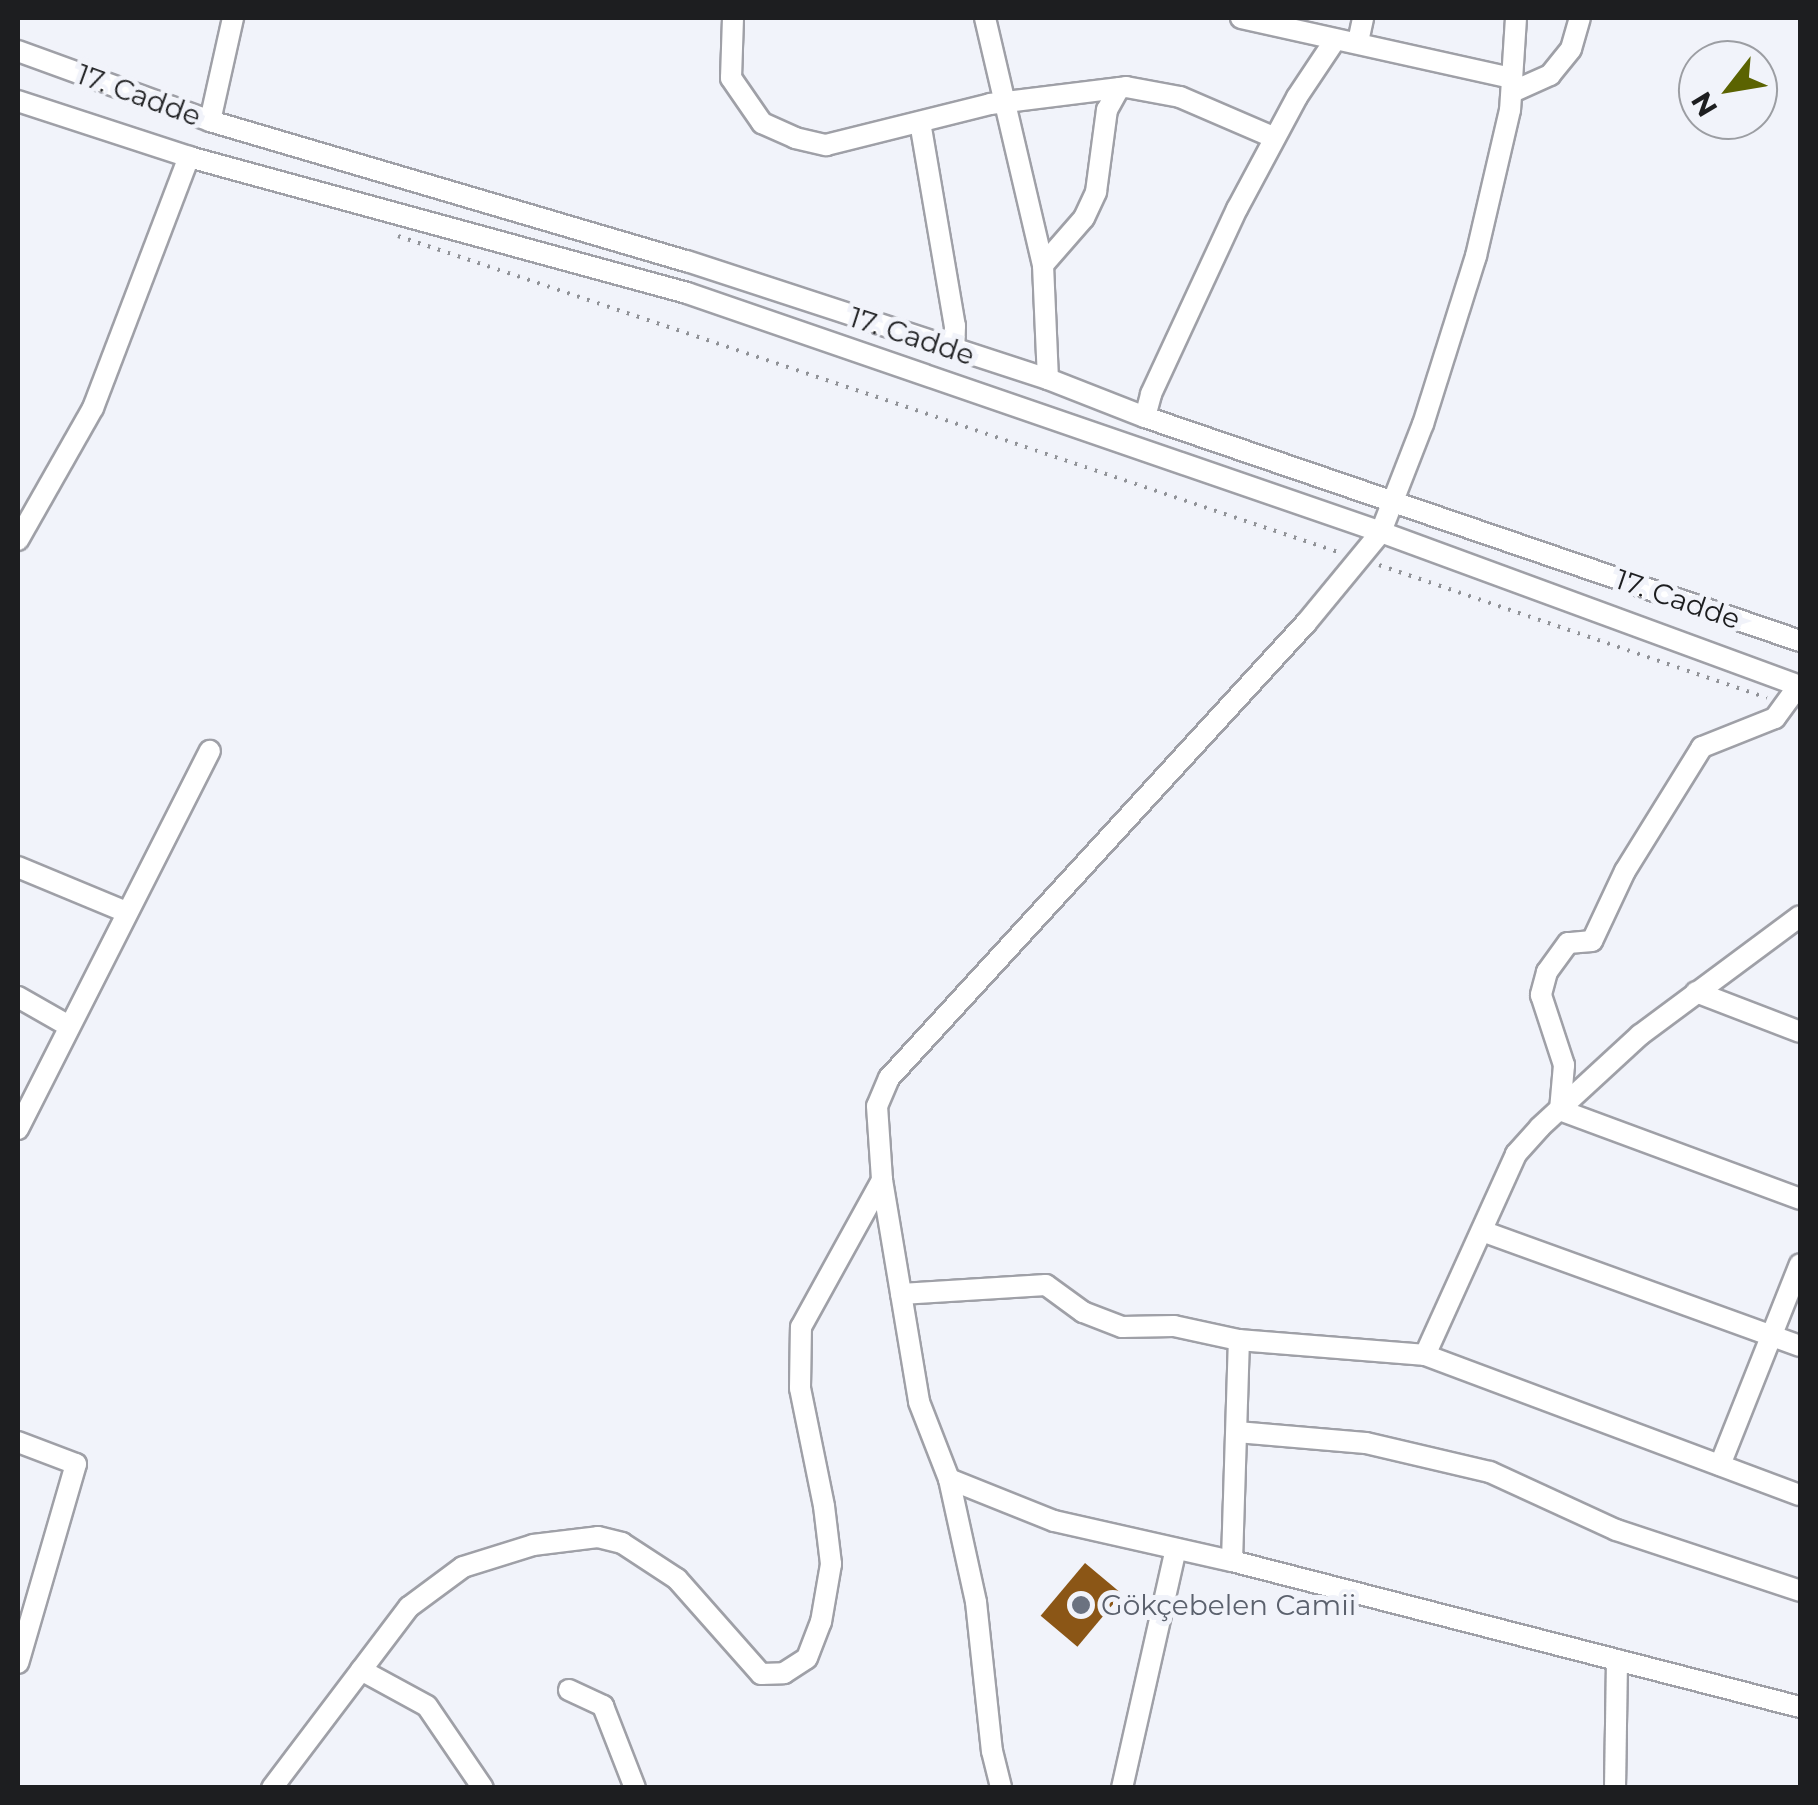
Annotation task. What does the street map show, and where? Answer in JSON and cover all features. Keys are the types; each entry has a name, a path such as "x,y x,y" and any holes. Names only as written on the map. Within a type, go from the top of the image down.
{"street":[{"path":"210,120 233,18"},
{"path":"733,18 732,78 752,111 776,132 826,145 1003,102 1120,88 1180,97 1275,138"},
{"path":"985,18 1043,265 1048,379"},
{"path":"1240,18 1358,42 1512,85 1550,75 1571,50 1580,18"},
{"path":"1358,42 1363,18"},
{"path":"1001,1788 992,1751 976,1602 949,1479 920,1402 882,1180 876,1106 889,1078 1280,653 1381,532 1476,256 1512,85 1516,18"},
{"path":"1145,416 1151,394 1237,209 1334,40"},
{"name":"17. Cadde","path":"18,51 210,120 688,261 1048,379 1800,642"},
{"path":"1043,265 1084,218 1096,192 1107,110 1120,88"},
{"name":"17. Cadde","path":"18,100 189,156 687,293 1381,532 1800,686"},
{"path":"920,122 955,326 954,351"},
{"path":"18,540 93,408 189,156"},
{"path":"1560,1110 1564,1065 1541,995 1547,972 1568,944 1592,942 1624,871 1702,747 1775,718 1800,686"},
{"path":"18,1129 24,1099 210,751"},
{"path":"18,866 126,912"},
{"path":"1425,1355 1516,1154 1640,1035 1800,916"},
{"path":"1696,992 1800,1032"},
{"path":"18,996 67,1024"},
{"path":"1560,1110 1800,1199"},
{"path":"272,1788 409,1607 463,1567 534,1545 598,1537 622,1543 677,1580 761,1674 784,1672 807,1658 821,1622 831,1564 824,1506 800,1388 801,1327 882,1180"},
{"path":"1482,1231 1800,1346"},
{"path":"1720,1465 1800,1264"},
{"path":"901,1294 1046,1285 1083,1312 1122,1326 1174,1326 1239,1340 1425,1355 1800,1495"},
{"path":"1232,1562 1239,1340"},
{"path":"1237,1432 1366,1443 1490,1472 1616,1530 1800,1591"},
{"path":"18,1442 76,1464 18,1664"},
{"path":"949,1479 1054,1521 1232,1562 1800,1707"},
{"path":"1122,1788 1176,1549"},
{"path":"1615,1788 1617,1660"},
{"path":"361,1670 427,1706 482,1788"},
{"path":"569,1690 603,1706 635,1788"}],"path":[{"path":"382,230 1785,704"}],"building":[{"name":"Gökçebelen Camii","path":"1085,1563 1122,1594 1077,1647 1041,1616"}],"place":[{"name":"Gökçebelen Camii","path":"1081,1605"}]}
